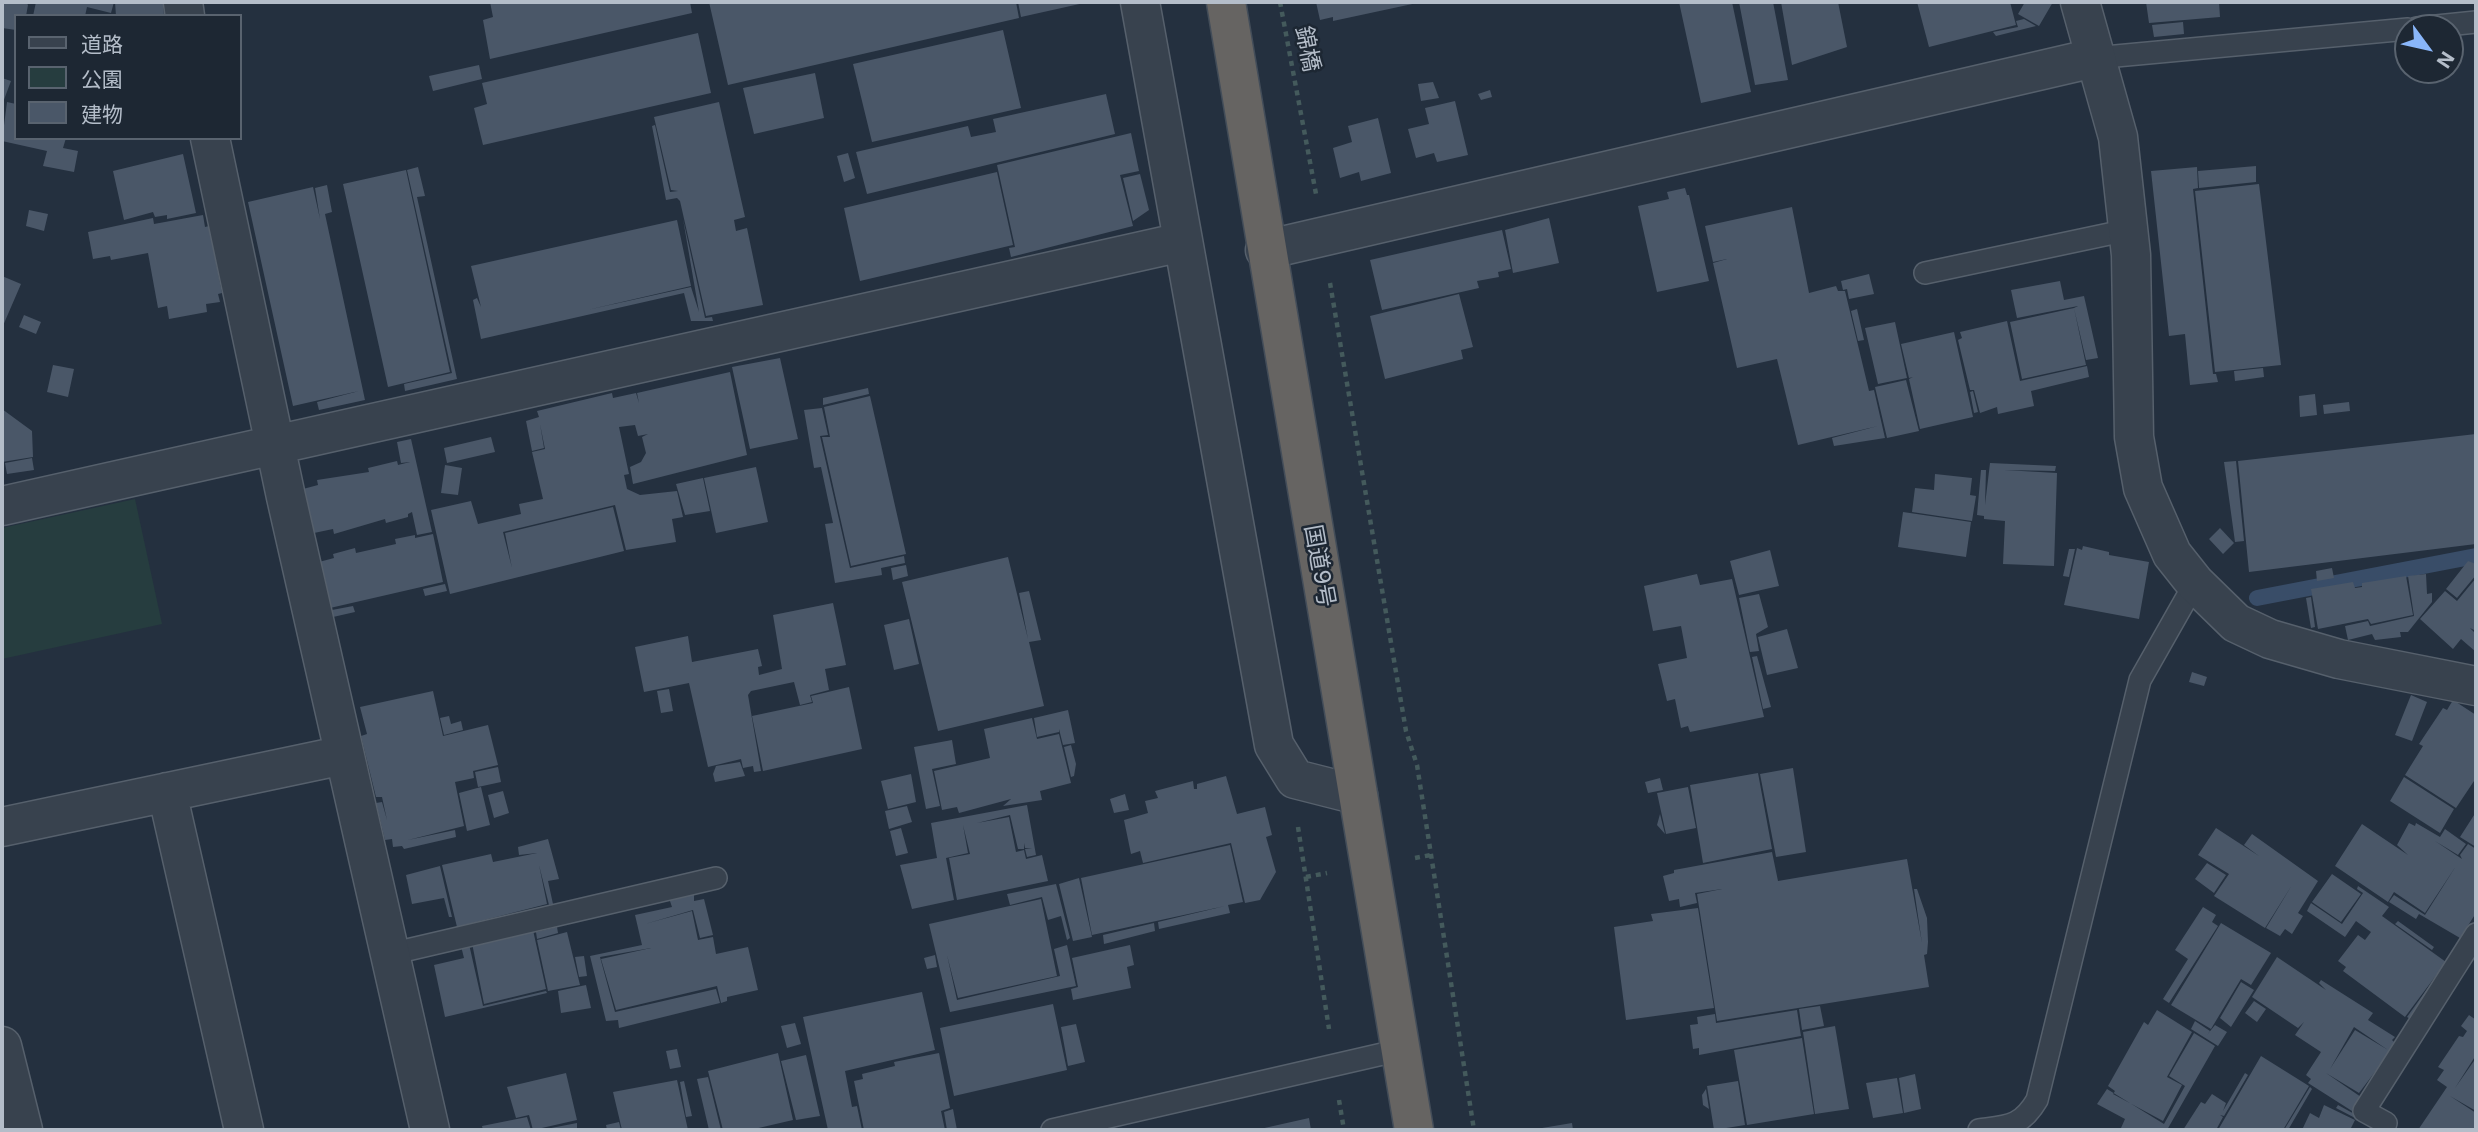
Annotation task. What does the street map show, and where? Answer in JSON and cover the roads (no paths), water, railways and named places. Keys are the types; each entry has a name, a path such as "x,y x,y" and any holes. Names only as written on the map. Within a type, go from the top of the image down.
{"highway":[{"name":"国道9号","path":"1226,2 1265,250 1414,1130"}],"street":[{"path":"1140,2 1274,745 1295,779 1358,795"},
{"path":"2080,2 2118,137 2128,230 2134,437 2143,488 2153,518 2172,554 2195,583 2236,623 2270,639 2339,659 2476,686"},
{"path":"1265,250 2094,58"},
{"path":"210,140 275,444 430,1130"},
{"path":"2,506 1182,242"},
{"path":"2,827 344,755"},
{"path":"167,792 244,1130"},
{"path":"2,1046 23,1130"}],"lane":[{"path":"2094,58 2394,30"},
{"path":"1925,272 2128,230"},
{"path":"1979,1130 2013,1125 2028,1116 2037,1100 2140,680 2195,583"},
{"path":"390,954 716,878"},
{"path":"2383,1130 2386,1123 2364,1111 2476,934"},
{"path":"1052,1130 1400,1050"}],"waterway":[{"path":"2257,598 2476,556"}]}
